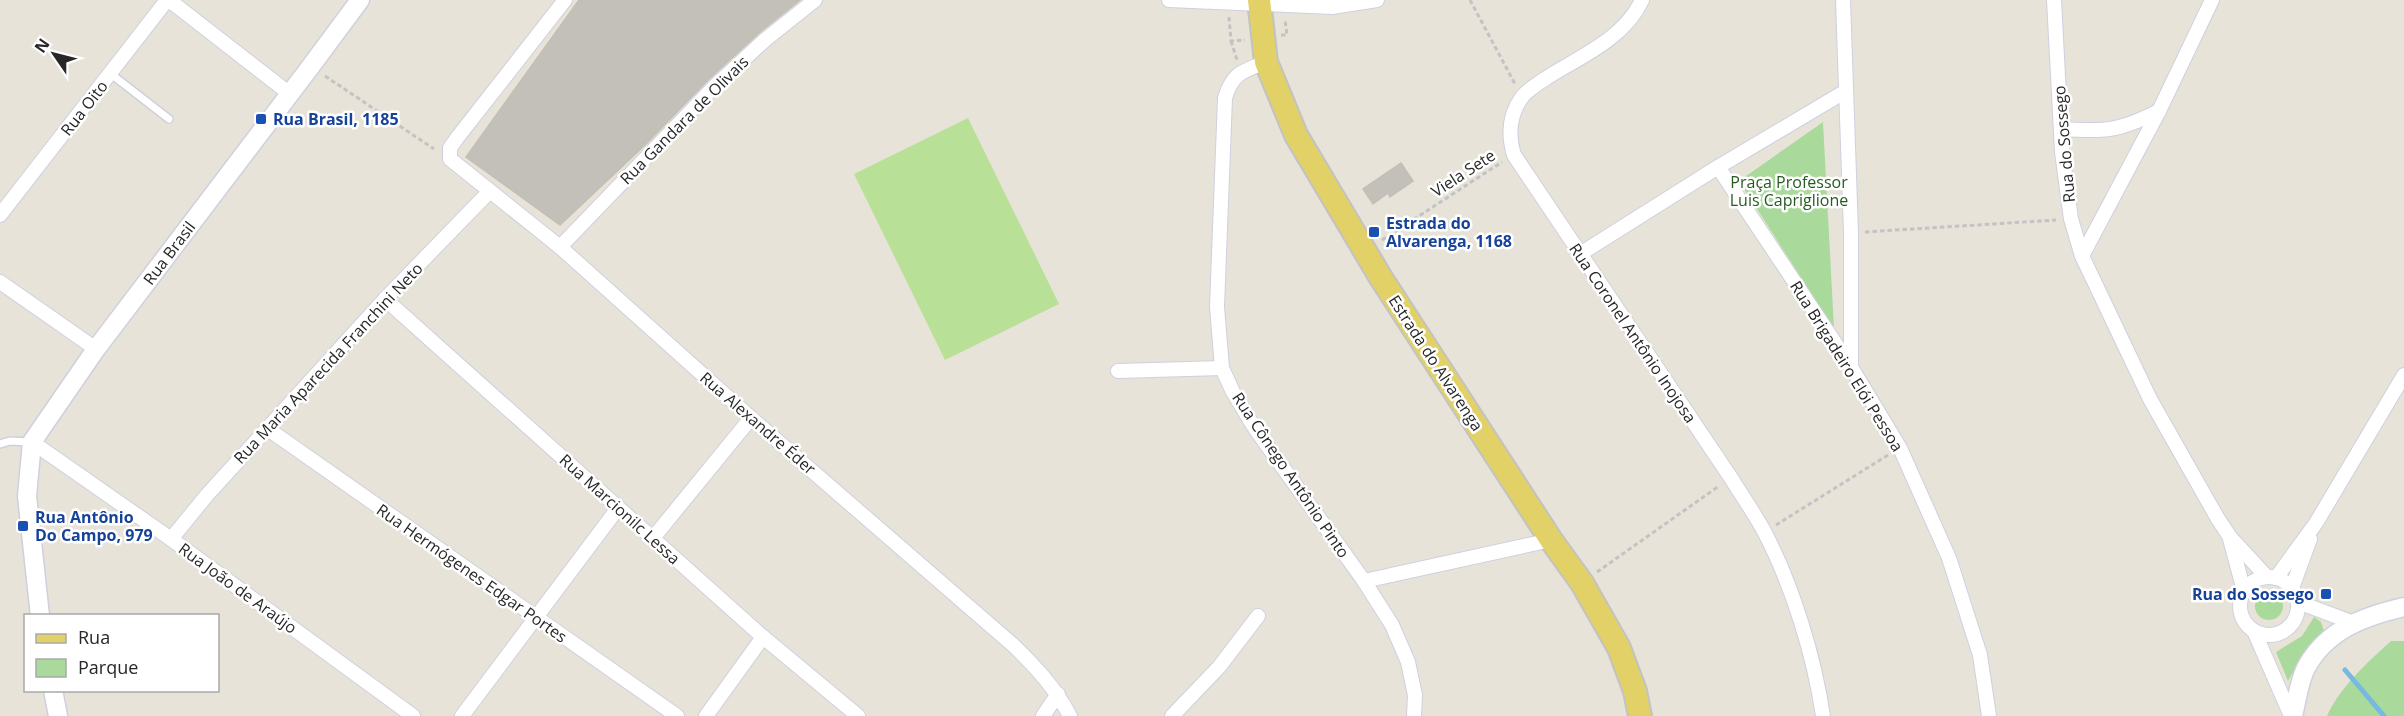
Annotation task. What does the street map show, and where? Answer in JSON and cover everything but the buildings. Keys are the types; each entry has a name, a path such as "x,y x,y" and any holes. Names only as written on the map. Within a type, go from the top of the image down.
{"main road":[{"name":"Estrada do Alvarenga","path":"1259,2 1266,62 1296,135 1364,250 1551,540 1582,583 1619,648 1635,691 1640,716"}],"street":[{"name":"Rua Oito","path":"0,215 168,0"},
{"path":"168,0 290,94"},
{"name":"Rua Brasil","path":"32,442 96,349 360,0"},
{"path":"450,159 450,148 457,138 565,0"},
{"name":"Rua Gandara de Olivais","path":"560,247 714,87 766,39 815,0"},
{"path":"1169,0 1259,2 1332,7 1377,0"},
{"name":"Rua Coronel Antônio Inojosa","path":"1642,0 1626,25 1606,42 1542,81 1522,97 1511,120 1509,139 1514,155 1731,478 1765,533 1798,613 1818,687 1822,716"},
{"path":"1843,0 1851,233 1851,367"},
{"name":"Rua do Sossego","path":"2054,0 2062,152 2071,219 2082,256 2150,399 2229,537 2244,591"},
{"path":"2082,256 2159,111 2212,0"},
{"name":"Rua Cônego Antônio Pinto","path":"1266,62 1235,77 1230,82 1225,98 1217,307 1222,368 1254,428 1364,581 1392,625 1408,662 1415,695 1414,716"},
{"path":"1580,254 1718,167 1846,91"},
{"path":"2062,129 2117,129 2159,111"},
{"name":"Rua Alexandre Éder","path":"450,159 560,247 751,418 1013,645 1034,665 1058,694 1070,716"},
{"name":"Rua Brigadeiro Elói Pessoa","path":"1718,167 1851,367 1900,448 1949,558 1980,655 1989,716"},
{"name":"Rua Maria Aparecida Franchini Neto","path":"171,539 207,495 385,299 490,190"},
{"path":"0,282 96,349"},
{"name":"Rua Marcionilc Lessa","path":"385,299 763,637 858,716"},
{"path":"1118,372 1222,368"},
{"path":"2272,577 2285,581 2292,588 2298,602 2298,613 2293,623 2285,631 2275,635 2264,635 2247,625 2240,609 2244,591 2250,584 2272,577 2316,523 2404,375"},
{"path":"653,538 751,418"},
{"name":"Rua Hermógenes Edgar Portes","path":"267,429 535,619 677,716"},
{"path":"32,442 27,496 40,614"},
{"name":"Rua João de Araújo","path":"32,442 171,539 413,716"},
{"path":"462,716 618,508"},
{"path":"2292,588 2316,523"},
{"name":"Rua do Sossego","path":"2229,537 2272,577"},
{"path":"1364,581 1551,540"},
{"path":"2298,602 2351,622"},
{"path":"2292,716 2306,667 2317,652 2351,622 2404,607"},
{"path":"1172,716 1220,668 1258,616"},
{"path":"2254,631 2292,716"},
{"path":"706,716 763,637"},
{"path":"53,692 58,716"},
{"path":"1043,716 1058,694"}],"lane":[{"path":"111,74 169,119"},
{"path":"0,444 10,441 32,442"}],"path":[{"path":"1470,0 1522,97"},
{"path":"1227,3 1231,41 1262,38"},
{"path":"311,66 450,159"},
{"name":"Viela Sete","path":"1364,250 1514,155"},
{"path":"1851,233 2071,219"},
{"path":"1765,533 1900,448"},
{"path":"1582,583 1731,478"}],"green space":[{"path":"968,118 1059,304 945,360 854,174"},
{"name":"Praça Professor Luis Capriglione","path":"1823,122 1834,329 1739,181"},
{"path":"2269,592 2279,596 2283,606 2279,616 2269,620 2259,616 2255,606 2259,596"},
{"path":"2314,617 2321,622 2324,631 2308,648 2288,681 2276,652 2302,636"},
{"path":"2391,641 2404,641 2404,716 2327,716 2347,685"}],"waterway":[{"path":"2345,670 2384,716"}],"place":[{"name":"Rua Brasil, 1185","path":"261,119"},
{"name":"Estrada do Alvarenga, 1168","path":"1374,232"},
{"name":"Rua Antônio Do Campo, 979","path":"23,526"},
{"name":"Rua do Sossego","path":"2326,594"}]}
